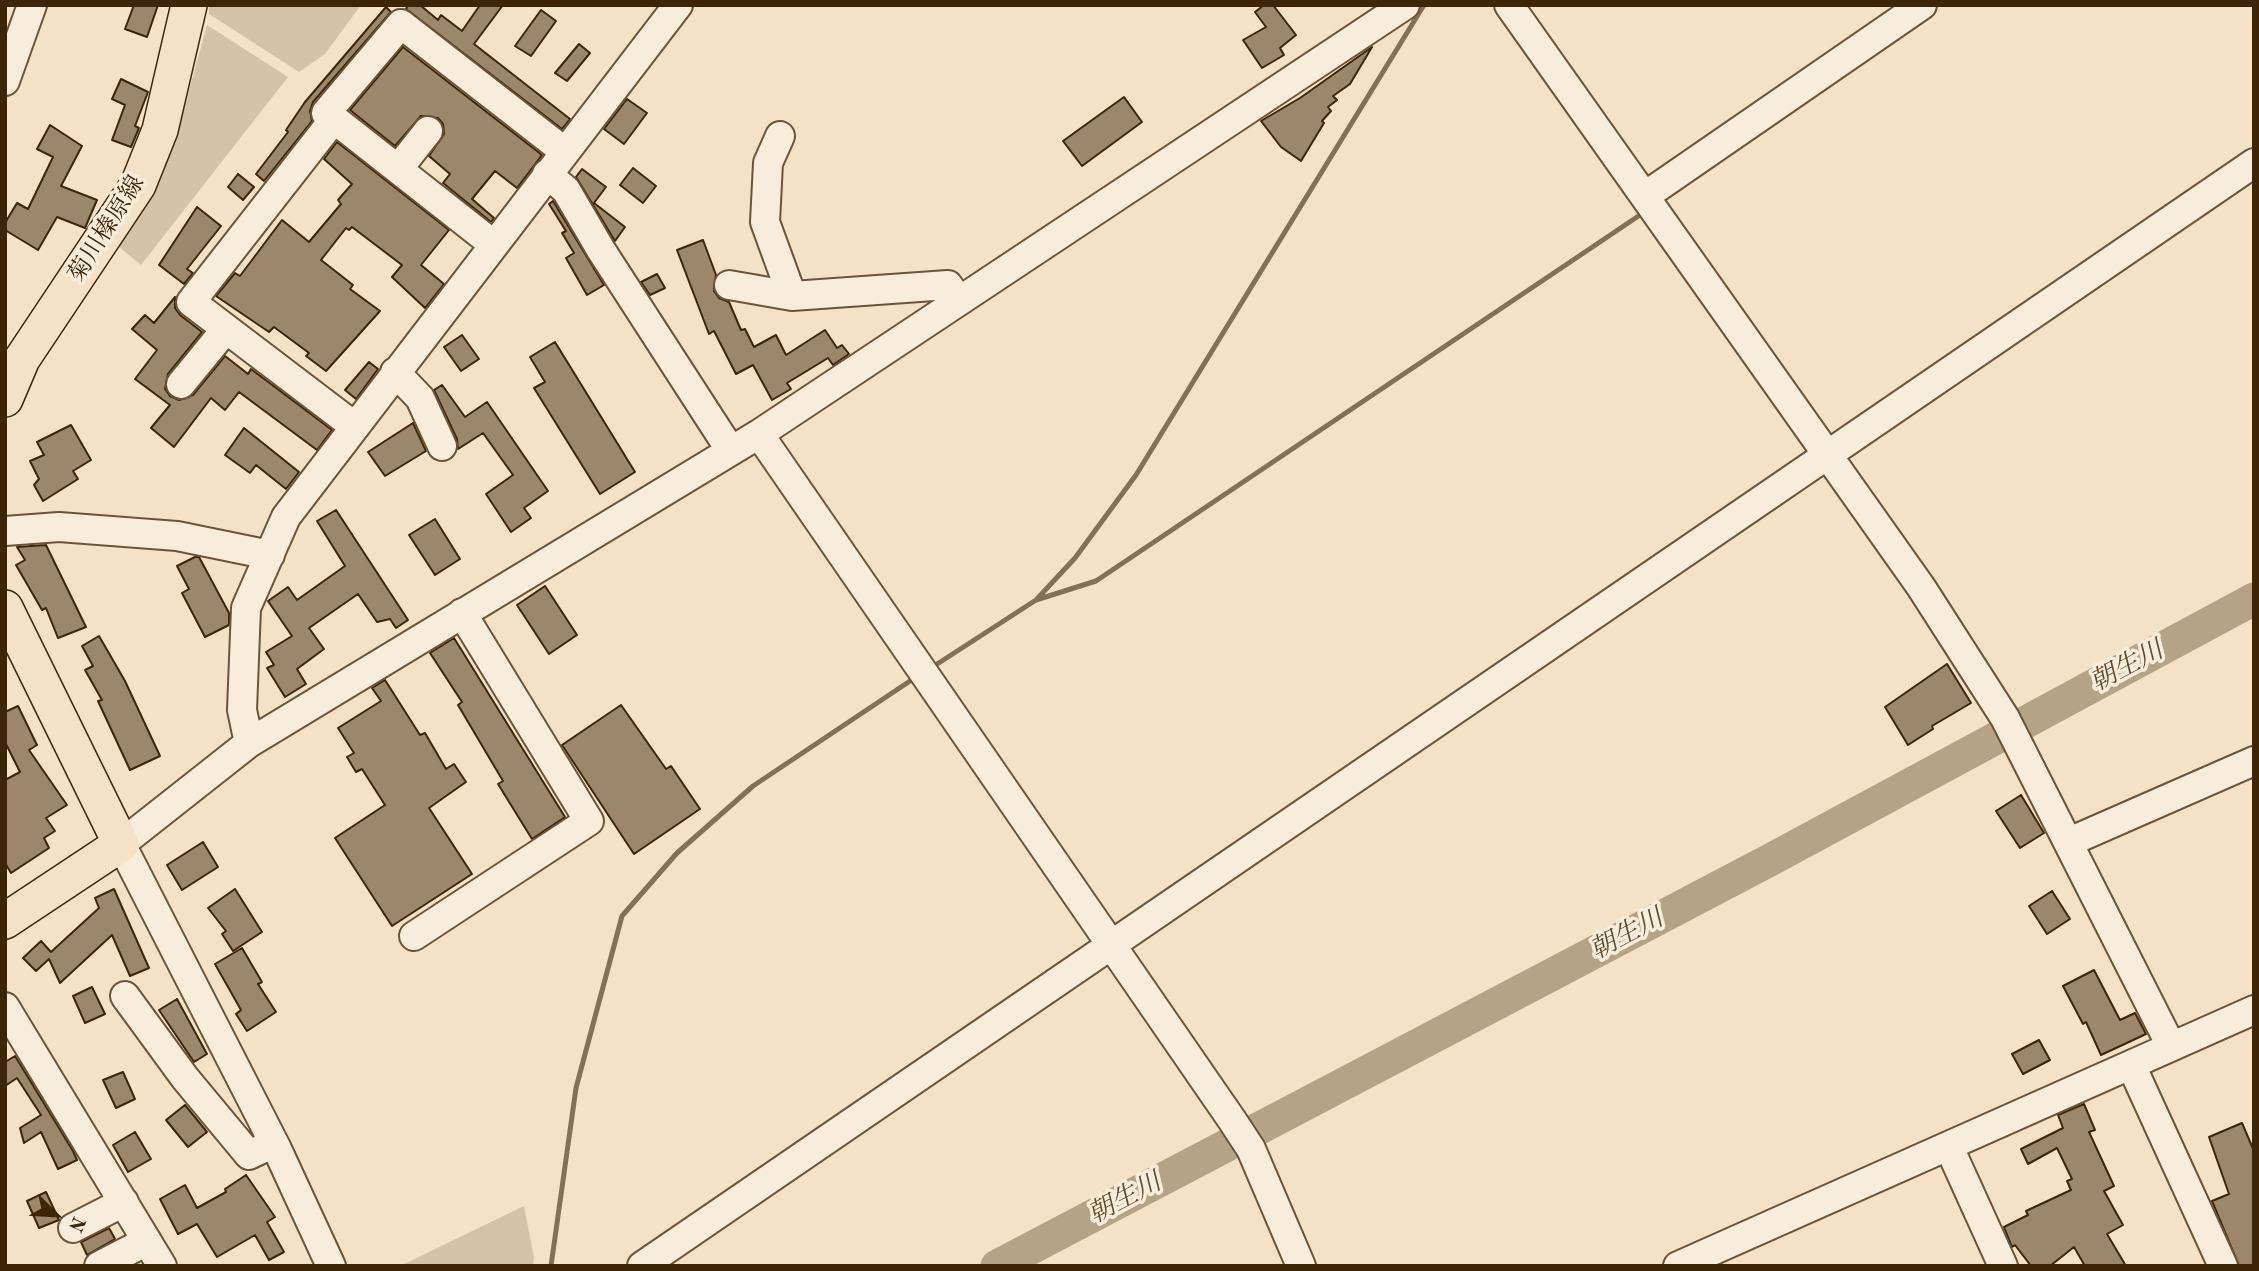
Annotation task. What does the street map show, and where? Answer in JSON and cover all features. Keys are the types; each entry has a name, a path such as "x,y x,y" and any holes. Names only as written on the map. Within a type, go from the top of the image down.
{"main road":[{"name":"菊川榛原線","path":"5,399 22,359 138,185 160,130 188,5"},
{"path":"5,608 121,844 5,921"}],"street":[{"path":"5,81 32,5"},
{"path":"249,743 242,710 246,608 286,517 678,5"},
{"path":"331,1266 274,1143 121,844 249,743 731,451 1405,5"},
{"path":"1509,5 1921,587 2012,729 2171,1046"},
{"path":"1645,196 1922,5"},
{"path":"493,244 326,113 401,24 564,151"},
{"path":"334,119 191,302 354,426"},
{"path":"398,169 428,131"},
{"path":"780,136 768,163 765,222 792,296"},
{"path":"642,1266 1110,943 2254,163"},
{"path":"547,174 566,190 601,250 731,451"},
{"path":"729,285 792,296 948,285 959,300"},
{"path":"181,384 226,329"},
{"path":"395,372 420,398 442,446"},
{"path":"759,433 1251,1149 1301,1266"},
{"path":"5,531 59,527 177,536 270,555"},
{"path":"414,936 589,821 462,614"},
{"path":"2070,842 2254,761"},
{"path":"125,996 185,1078 248,1155 274,1143"},
{"path":"5,1007 162,1266"},
{"path":"1678,1266 2132,1067 2171,1046 2254,1010"},
{"path":"2132,1067 2223,1266"},
{"path":"1949,1147 2004,1266"},
{"path":"73,1228 124,1202"},
{"path":"99,1266 147,1241"}],"shaded area":[{"path":"209,5 361,5 325,54 299,72 209,14"},
{"path":"207,25 288,77 141,265 118,246 173,149"},
{"path":"524,1206 534,1258 533,1266 400,1266"}],"building":[{"path":"134,5 158,5 147,37 125,29"},
{"path":"408,5 420,5 438,20 441,15 462,31 480,5 503,5 474,44 570,119 562,129 406,9"},
{"path":"1264,5 1273,5 1296,35 1280,48 1284,55 1262,68 1243,40 1266,27 1255,12"},
{"path":"386,7 391,12 313,102 310,111 312,121 264,181 256,174 288,132 286,130 305,102"},
{"path":"541,10 556,21 531,56 515,46"},
{"path":"579,44 590,53 567,81 555,73"},
{"path":"403,47 542,155 517,188 495,171 472,199 494,218 491,222 443,183 450,174 429,156 444,134 443,124 438,118 421,116 395,146 350,110"},
{"path":"1372,47 1350,84 1333,96 1337,100 1328,107 1331,111 1322,121 1324,123 1301,161 1281,147 1261,121 1300,98"},
{"path":"121,79 148,92 135,126 139,128 131,147 112,140 125,105 112,99"},
{"path":"1124,97 1142,122 1082,166 1063,141"},
{"path":"627,99 647,113 624,144 604,129"},
{"path":"50,125 82,146 61,186 97,200 85,228 57,217 38,250 5,230 5,223 17,203 28,209 53,157 37,149"},
{"path":"337,142 449,230 421,265 444,284 425,308 392,277 402,265 352,227 349,230 346,228 321,260 353,285 350,289 380,311 326,371 306,356 309,353 274,327 269,332 216,296 235,273 240,276 282,220 309,242 341,204 338,200 352,184 324,159"},
{"path":"633,168 656,186 643,203 620,185"},
{"path":"582,169 606,187 594,203 625,227 615,241 576,177"},
{"path":"238,174 254,187 243,200 228,187"},
{"path":"553,201 604,285 587,295 566,258 574,253 562,233 566,231 549,204"},
{"path":"197,207 221,226 187,269 193,273 184,284 159,265"},
{"path":"703,240 716,275 714,291 719,298 729,302 741,330 745,329 754,347 776,335 786,355 825,330 837,348 842,345 849,354 833,365 828,358 787,383 791,389 772,400 753,365 736,374 714,331 709,334 677,250"},
{"path":"657,274 665,288 650,295 641,282"},
{"path":"175,297 175,308 180,315 202,332 168,374 165,389 170,396 179,400 193,395 225,356 248,374 251,369 332,430 317,450 239,392 225,410 211,398 174,447 151,428 170,405 135,379 157,350 132,329 145,315 154,323"},
{"path":"462,335 479,359 461,371 444,347"},
{"path":"555,342 635,472 600,494 534,388 545,382 530,357"},
{"path":"369,362 378,369 356,399 345,390"},
{"path":"442,385 465,417 487,402 548,491 524,508 531,518 511,532 486,494 513,475 483,433 458,449 457,439 434,390"},
{"path":"413,423 426,451 385,476 368,452"},
{"path":"71,425 91,460 73,471 78,479 43,501 34,485 39,479 30,461 44,455 37,442"},
{"path":"244,428 299,472 286,489 256,465 250,473 225,455"},
{"path":"336,510 408,620 396,628 390,619 377,622 358,594 309,628 324,649 297,669 306,684 285,697 267,668 274,665 266,652 292,636 268,601 288,587 297,600 345,566 317,521"},
{"path":"435,519 460,559 435,575 409,535"},
{"path":"46,545 86,627 58,638 46,608 42,610 16,565 25,560 17,547"},
{"path":"199,557 229,613 229,625 205,637 182,593 189,589 177,566"},
{"path":"545,586 577,635 549,654 517,605"},
{"path":"99,636 125,681 160,756 130,770 98,701 102,700 85,670 93,666 82,646"},
{"path":"454,638 565,817 532,839 498,784 503,781 458,705 462,702 430,653"},
{"path":"1947,664 1971,703 1932,726 1933,729 1908,745 1885,707"},
{"path":"385,680 420,735 425,733 446,769 454,764 466,782 429,808 472,874 392,926 335,838 385,805 362,769 356,772 347,757 354,753 338,728 381,701 372,688"},
{"path":"621,705 666,769 671,766 700,809 634,854 562,745"},
{"path":"18,706 37,745 29,750 67,805 46,818 55,831 44,838 49,848 11,873 5,863 5,780 20,772 5,742 5,712"},
{"path":"2021,795 2044,833 2020,848 1996,811"},
{"path":"203,842 218,867 182,890 167,865"},
{"path":"114,889 149,968 130,976 112,935 60,983 49,959 36,971 23,958 41,941 51,952 99,908 95,898"},
{"path":"235,889 262,932 233,951 222,934 226,931 208,908"},
{"path":"2052,891 2070,919 2047,934 2029,906"},
{"path":"242,948 262,982 258,984 276,1012 247,1031 236,1014 241,1010 215,964"},
{"path":"2094,970 2120,1020 2135,1013 2146,1034 2101,1055 2086,1022 2083,1024 2063,986"},
{"path":"92,987 105,1014 85,1023 73,996"},
{"path":"177,999 207,1054 194,1062 159,1010"},
{"path":"2039,1040 2050,1060 2023,1074 2012,1054"},
{"path":"15,1056 77,1160 58,1169 41,1132 24,1143 20,1128 41,1115 17,1078 5,1086 5,1062"},
{"path":"123,1072 135,1099 116,1108 103,1080"},
{"path":"2084,1104 2095,1130 2089,1132 2114,1186 2104,1191 2123,1225 2107,1234 2126,1266 2085,1266 2074,1247 2050,1266 2031,1266 2015,1245 2012,1247 2004,1227 2028,1215 2026,1211 2071,1190 2067,1181 2072,1179 2057,1148 2028,1164 2021,1149 2063,1128 2058,1115"},
{"path":"185,1105 207,1132 188,1147 166,1120"},
{"path":"2242,1123 2254,1151 2254,1266 2239,1266 2212,1201 2229,1194 2209,1137"},
{"path":"135,1132 151,1159 128,1172 113,1145"},
{"path":"246,1175 275,1217 267,1222 284,1252 269,1260 255,1235 217,1257 197,1224 178,1234 160,1199 185,1185 197,1208 226,1192 225,1189"},
{"path":"46,1192 59,1220 39,1228 27,1201"},
{"path":"109,1228 115,1239 87,1255 81,1242"}],"waterway":[{"path":"1036,600 1075,558 1136,475 1424,5"},
{"path":"931,668 1036,600 1096,581 1640,215"},
{"name":"朝生川","path":"997,1266 1770,860 2254,599"},
{"path":"551,1266 576,1088 622,916 677,853 753,786 916,677"}]}
